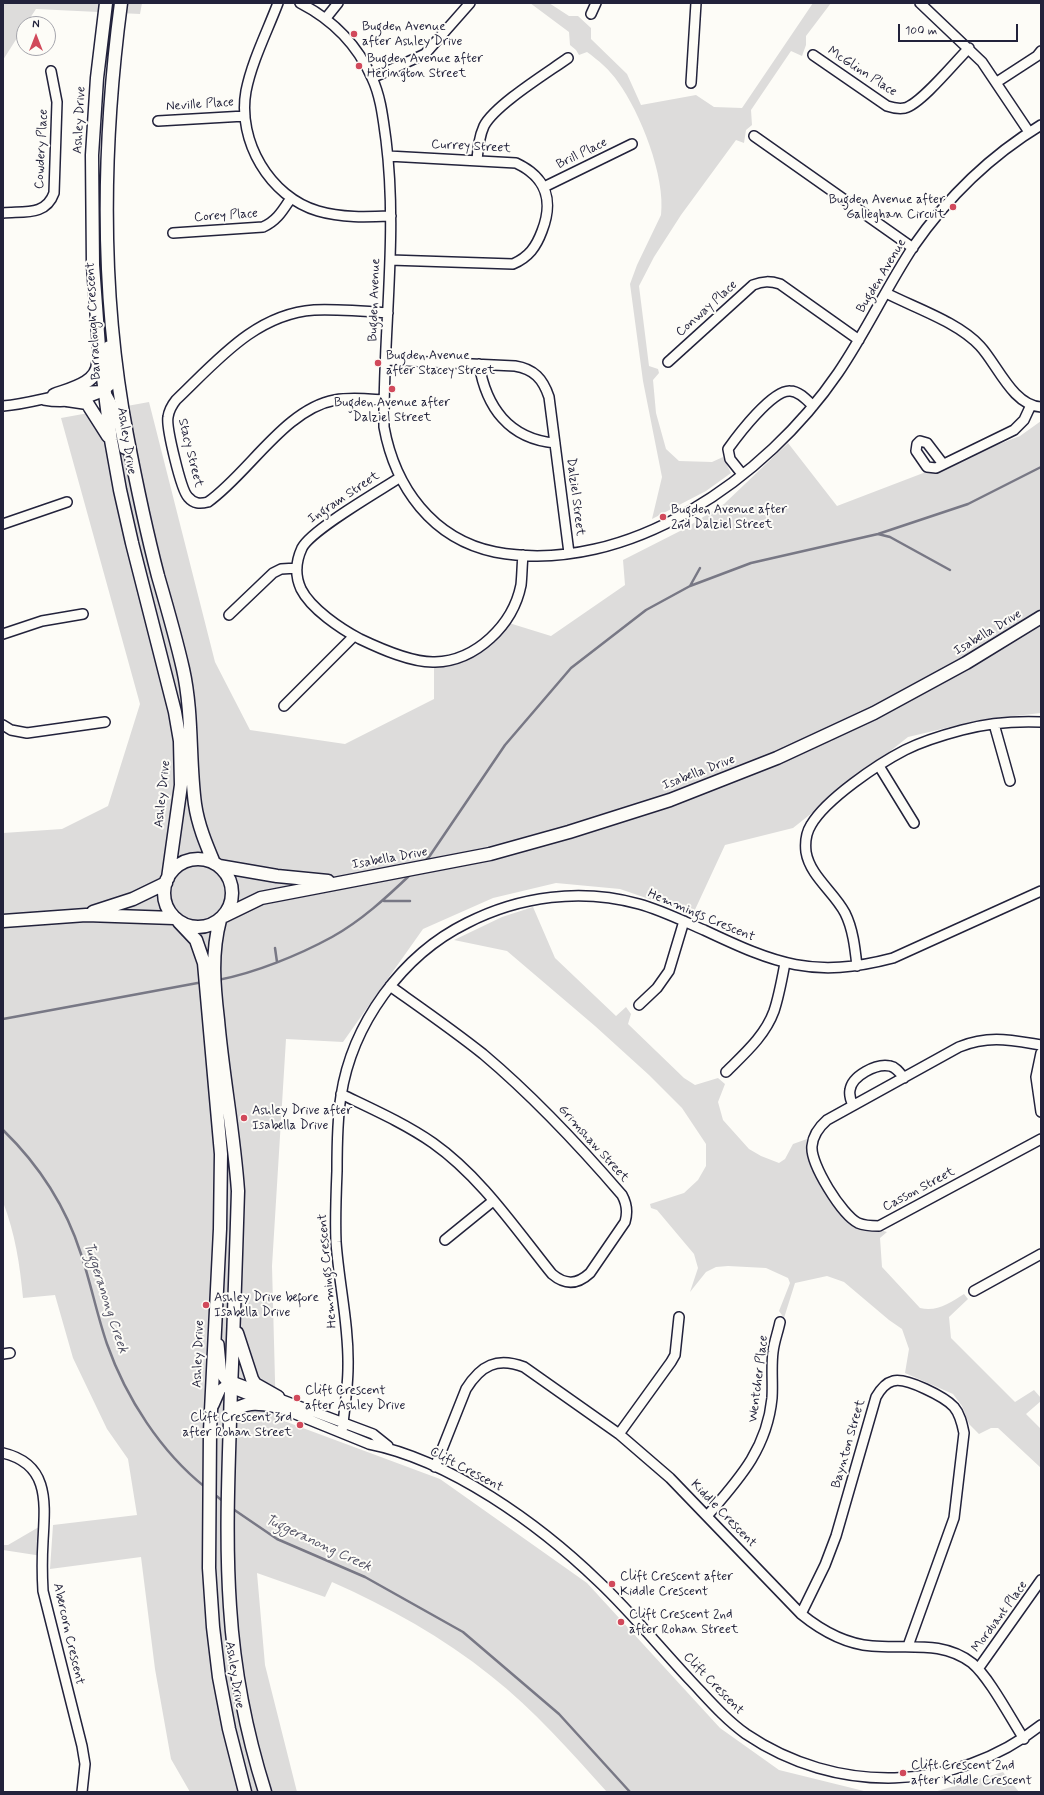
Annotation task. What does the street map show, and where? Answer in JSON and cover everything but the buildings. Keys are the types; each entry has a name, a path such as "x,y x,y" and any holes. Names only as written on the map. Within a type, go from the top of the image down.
{"main road":[{"name":"Ashley Drive","path":"106,3 97,78 92,155 93,265 99,347 111,440 132,543 175,712 180,741 181,785 167,880"},
{"name":"Ashley Drive","path":"121,3 110,112 107,224 111,315 127,434 158,575 184,671 189,706 196,805 202,833 216,864"},
{"path":"49,398 90,380 98,371 99,347"},
{"path":"67,400 87,403 111,440"},
{"name":"Isabella Drive","path":"222,918 261,898 339,882 377,877 450,863 530,844 608,821 670,800 777,758 874,713 966,663 1041,617"},
{"path":"201,859 216,864 227,874 232,889 231,904 222,918 202,928 186,926 177,920 165,901 167,880 174,869 186,861 201,859"},
{"name":"Isabella Drive","path":"216,864 277,876 339,882"},
{"path":"86,914 133,899 167,880"},
{"path":"3,921 86,914 177,920"},
{"name":"Ashley Drive","path":"222,918 208,962 221,1154 220,1229 211,1417 210,1588 218,1670 229,1729 245,1792"},
{"name":"Ashley Drive","path":"177,920 196,940 208,962"},
{"name":"Ashley Drive","path":"212,1009 237,1176 234,1324 230,1384 227,1535 230,1608 235,1661 244,1713 265,1792"},
{"path":"234,1324 252,1379 255,1384 276,1402"},
{"path":"230,1414 236,1408 243,1405 276,1402"}],"street":[{"path":"278,3 252,70 246,92 245,116 252,147 260,163 274,183 291,198 317,211 335,215 391,216"},
{"name":"Bugden Avenue","path":"300,3 326,18 347,37 358,52 372,78 382,111 388,156 391,216 384,400 384,427 388,448 399,478 416,504 445,530 461,539 487,550 523,555 569,553 598,548 626,540 654,529 690,510 742,474 779,442 813,406 837,374 859,340 913,248 938,214 966,183 997,156 1041,125"},
{"path":"326,18 338,3"},
{"path":"372,78 425,54 470,3"},
{"path":"591,14 596,3"},
{"path":"691,83 696,3"},
{"path":"923,4 969,48 997,82 1029,132"},
{"name":"McGlinn Place","path":"813,55 887,106 896,109 905,108 918,100 969,48"},
{"path":"997,82 1037,56 1041,51"},
{"path":"477,160 478,143 482,131 491,115 568,58"},
{"name":"Cowdery Place","path":"3,213 40,210 47,206 52,197 57,102 51,71"},
{"name":"Neville Place","path":"158,121 245,116"},
{"path":"754,136 913,248"},
{"name":"Brill Place","path":"544,187 632,144"},
{"name":"Currey Street","path":"388,156 516,163 532,172 544,187 548,202 545,223 538,242 523,260 513,264 503,265 390,260"},
{"name":"Corey Place","path":"173,233 263,227 272,223 279,216 291,198"},
{"name":"Barraclough Crescent","path":"49,398 55,402 90,397 104,391 111,385 102,266 107,224"},
{"path":"766,272 766,282 784,286 859,340"},
{"name":"Conway Place","path":"668,362 753,285 766,282"},
{"path":"886,293 967,334 990,358 1017,396 1031,405 1041,407"},
{"name":"Stacy Street","path":"384,400 350,398 334,400 318,406 290,424 208,502 198,504 192,501 183,490 168,426 169,410 176,400 236,343 266,324 292,314 313,310 388,313"},
{"name":"Dalziel Street","path":"386,360 525,367 539,376 549,397 569,553"},
{"name":"Dalziel Street","path":"479,364 488,396 505,421 528,438 541,442 555,443"},
{"name":"Barraclough Crescent","path":"3,406 89,390 104,391 110,398 116,414 145,548 158,575"},
{"path":"742,474 730,459 728,449 737,436 762,408 781,393 788,390 798,394 813,406"},
{"path":"942,464 1014,430 1024,420 1031,405"},
{"name":"Ingram Street","path":"399,478 309,538 299,557 297,568 299,584 306,598 326,617 354,636 376,647 427,662 459,658 474,651 488,640 511,611 521,584 523,555"},
{"path":"3,524 66,502"},
{"path":"230,616 273,573 281,569 297,568"},
{"path":"3,634 42,620 83,614"},
{"path":"284,706 354,636"},
{"path":"3,725 11,730 27,733 105,722"},
{"path":"857,966 850,926 838,901 809,861 806,840 809,829 817,817 840,794 879,766 906,750 934,738 964,729 994,724 1041,722"},
{"path":"994,724 1010,781"},
{"path":"879,766 914,824"},
{"name":"Hemmings Crescent","path":"342,1433 348,1369 348,1342 335,1216 338,1128 341,1094 360,1036 374,1010 390,986 407,966 433,944 452,931 492,911 539,899 567,896 595,896 637,903 684,921 745,949 785,963 824,968 857,966 893,958 916,949 1041,891"},
{"path":"639,1005 658,988 669,971 684,921"},
{"path":"726,1072 758,1038 771,1018 785,963"},
{"name":"Grimshaw Street","path":"341,1094 406,1126 433,1144 470,1175 552,1274 562,1282 571,1283 583,1279 590,1273 621,1229 627,1214 626,1202 622,1195 575,1141 539,1104 482,1054 390,986"},
{"name":"Casson Street","path":"1041,1045 1005,1039 990,1039 974,1041 960,1047 827,1120 820,1126 814,1136 812,1152 815,1162 842,1209 849,1217 859,1223 869,1226 879,1226 890,1222 1041,1140"},
{"path":"1041,1053 1036,1077 1041,1112"},
{"path":"853,1105 849,1095 851,1086 858,1078 868,1071 878,1066 890,1065 898,1070 904,1078"},
{"path":"445,1240 493,1201"},
{"path":"974,1291 1041,1254"},
{"path":"211,1417 218,1394 230,1384 222,1376 215,1310"},
{"path":"619,1434 675,1355 679,1317"},
{"name":"Wentcher Place","path":"707,1516 748,1466 762,1439 772,1398 773,1352 780,1322"},
{"name":"Kiddle Crescent","path":"435,1467 466,1389 482,1370 497,1362 514,1363 524,1367 619,1434 670,1478 801,1614 817,1627 835,1636 872,1646 934,1647 961,1655 978,1669 1024,1739"},
{"name":"Baynton Street","path":"801,1614 825,1565 836,1536 876,1397 885,1385 892,1381 905,1381 944,1399 953,1406 961,1421 964,1432 954,1518 908,1646"},
{"name":"Clift Crescent","path":"230,1384 276,1402 369,1444 390,1448 435,1467 475,1487 513,1511 566,1552 607,1590 722,1714 757,1742 783,1757 810,1768 839,1776 867,1781 898,1781 928,1778 972,1765 998,1754 1024,1739 1041,1725"},
{"name":"Clift Crescent","path":"276,1402 373,1434 390,1448"},
{"name":"Abercorn Crescent","path":"3,1452 17,1458 28,1466 42,1488 45,1501 42,1566 43,1591 82,1746 85,1764 82,1792"},
{"name":"Morduant Place","path":"978,1669 1041,1580"}],"shaded area":[{"path":"3,3 142,3 140,14 36,9 31,16 16,16 16,40 3,60"},
{"path":"530,3 549,3 569,16 578,16 591,28 591,39 627,74 641,105 696,95 714,107 742,108 813,3 831,3 806,36 806,45 802,56 791,51 751,110 752,125 746,130 744,143 736,140 681,215 654,257 639,286 649,366 658,369 659,373 653,380 656,413 666,449 679,461 712,462 723,457 731,473 706,491 652,519 662,477 643,381 630,284 637,265 661,215 659,182 655,164 643,127 635,110 615,78 604,66 587,52 579,55 570,45 569,32"},
{"path":"149,402 215,662 250,730 345,744 434,699 434,664 493,642 509,623 551,636 625,585 623,560 684,529 724,504 788,443 837,506 1020,436 1041,421 1041,713 980,720 908,737 793,828 725,845 693,914 620,889 556,883 493,898 423,929 343,1042 286,1039 272,1266 276,1418 440,1479 587,1583 720,1728 779,1770 864,1791 892,1792 607,1792 552,1732 522,1703 491,1676 454,1648 394,1612 332,1582 325,1597 257,1573 265,1665 297,1792 190,1792 171,1759 155,1669 141,1557 50,1569 53,1525 137,1515 128,1459 107,1429 73,1358 55,1295 23,1298 11,1225 3,1202 3,833 62,829 108,806 140,704 61,418"},
{"path":"533,907 555,958 616,1016 626,1007 631,1014 628,1024 684,1078 695,1085 718,1078 725,1084 718,1102 723,1120 749,1149 761,1156 779,1163 785,1159 793,1144 807,1139 809,1141 809,1157 811,1165 838,1213 853,1227 862,1230 878,1230 887,1232 880,1238 882,1267 920,1308 938,1308 964,1294 968,1299 949,1317 951,1338 1015,1402 1034,1390 1041,1398 1041,1401 1026,1414 1041,1429 1041,1468 998,1428 991,1428 979,1434 969,1424 962,1406 953,1394 905,1373 909,1349 902,1329 844,1282 827,1276 795,1283 784,1318 779,1311 790,1283 788,1278 766,1268 728,1266 716,1267 706,1272 690,1292 698,1268 694,1254 657,1210 651,1208 650,1204 684,1193 698,1180 706,1166 706,1144 682,1108 649,1075 595,1026 507,951 454,940 502,917"},
{"path":"44,1524 42,1556 3,1550 3,1545 8,1545"},
{"path":"1003,1772 1019,1792 934,1792"}],"waterway":[{"path":"423,863 429,857 505,745 571,668 646,610 690,586 751,563 878,534 968,504 1041,467"},
{"path":"878,534 890,537 950,570"},
{"path":"690,586 700,568"},
{"path":"218,980 247,973 276,963 343,931 383,900 411,874"},
{"path":"384,901 410,901"},
{"path":"275,948 277,962"},
{"path":"3,1019 203,982"},
{"name":"Tuggeranong Creek","path":"3,1130 40,1172 68,1220 81,1254 107,1344 124,1384 135,1404 160,1441 189,1473 205,1487"},
{"name":"Tuggeranong Creek","path":"214,1494 224,1502"},
{"name":"Tuggeranong Creek","path":"233,1509 277,1539 365,1577 463,1632 559,1714 630,1792"}],"place":[{"name":"Bugden Avenue after Ashley Drive","path":"354,34"},
{"name":"Bugden Avenue after Herington Street","path":"359,66"},
{"name":"Bugden Avenue after Galleghan Circuit","path":"953,207"},
{"name":"Bugden Avenue after Stacey Street","path":"378,363"},
{"name":"Bugden Avenue after Dalziel Street","path":"392,389"},
{"name":"Bugden Avenue after 2nd Dalziel Street","path":"663,517"},
{"name":"Ashley Drive after Isabella Drive","path":"244,1118"},
{"name":"Ashley Drive before Isabella Drive","path":"206,1305"},
{"name":"Clift Crescent after Ashley Drive","path":"297,1398"},
{"name":"Clift Crescent 3rd after Rohan Street","path":"300,1425"},
{"name":"Clift Crescent after Kiddle Crescent","path":"612,1584"},
{"name":"Clift Crescent 2nd after Rohan Street","path":"621,1622"},
{"name":"Clift Crescent 2nd after Kiddle Crescent","path":"903,1773"}]}
